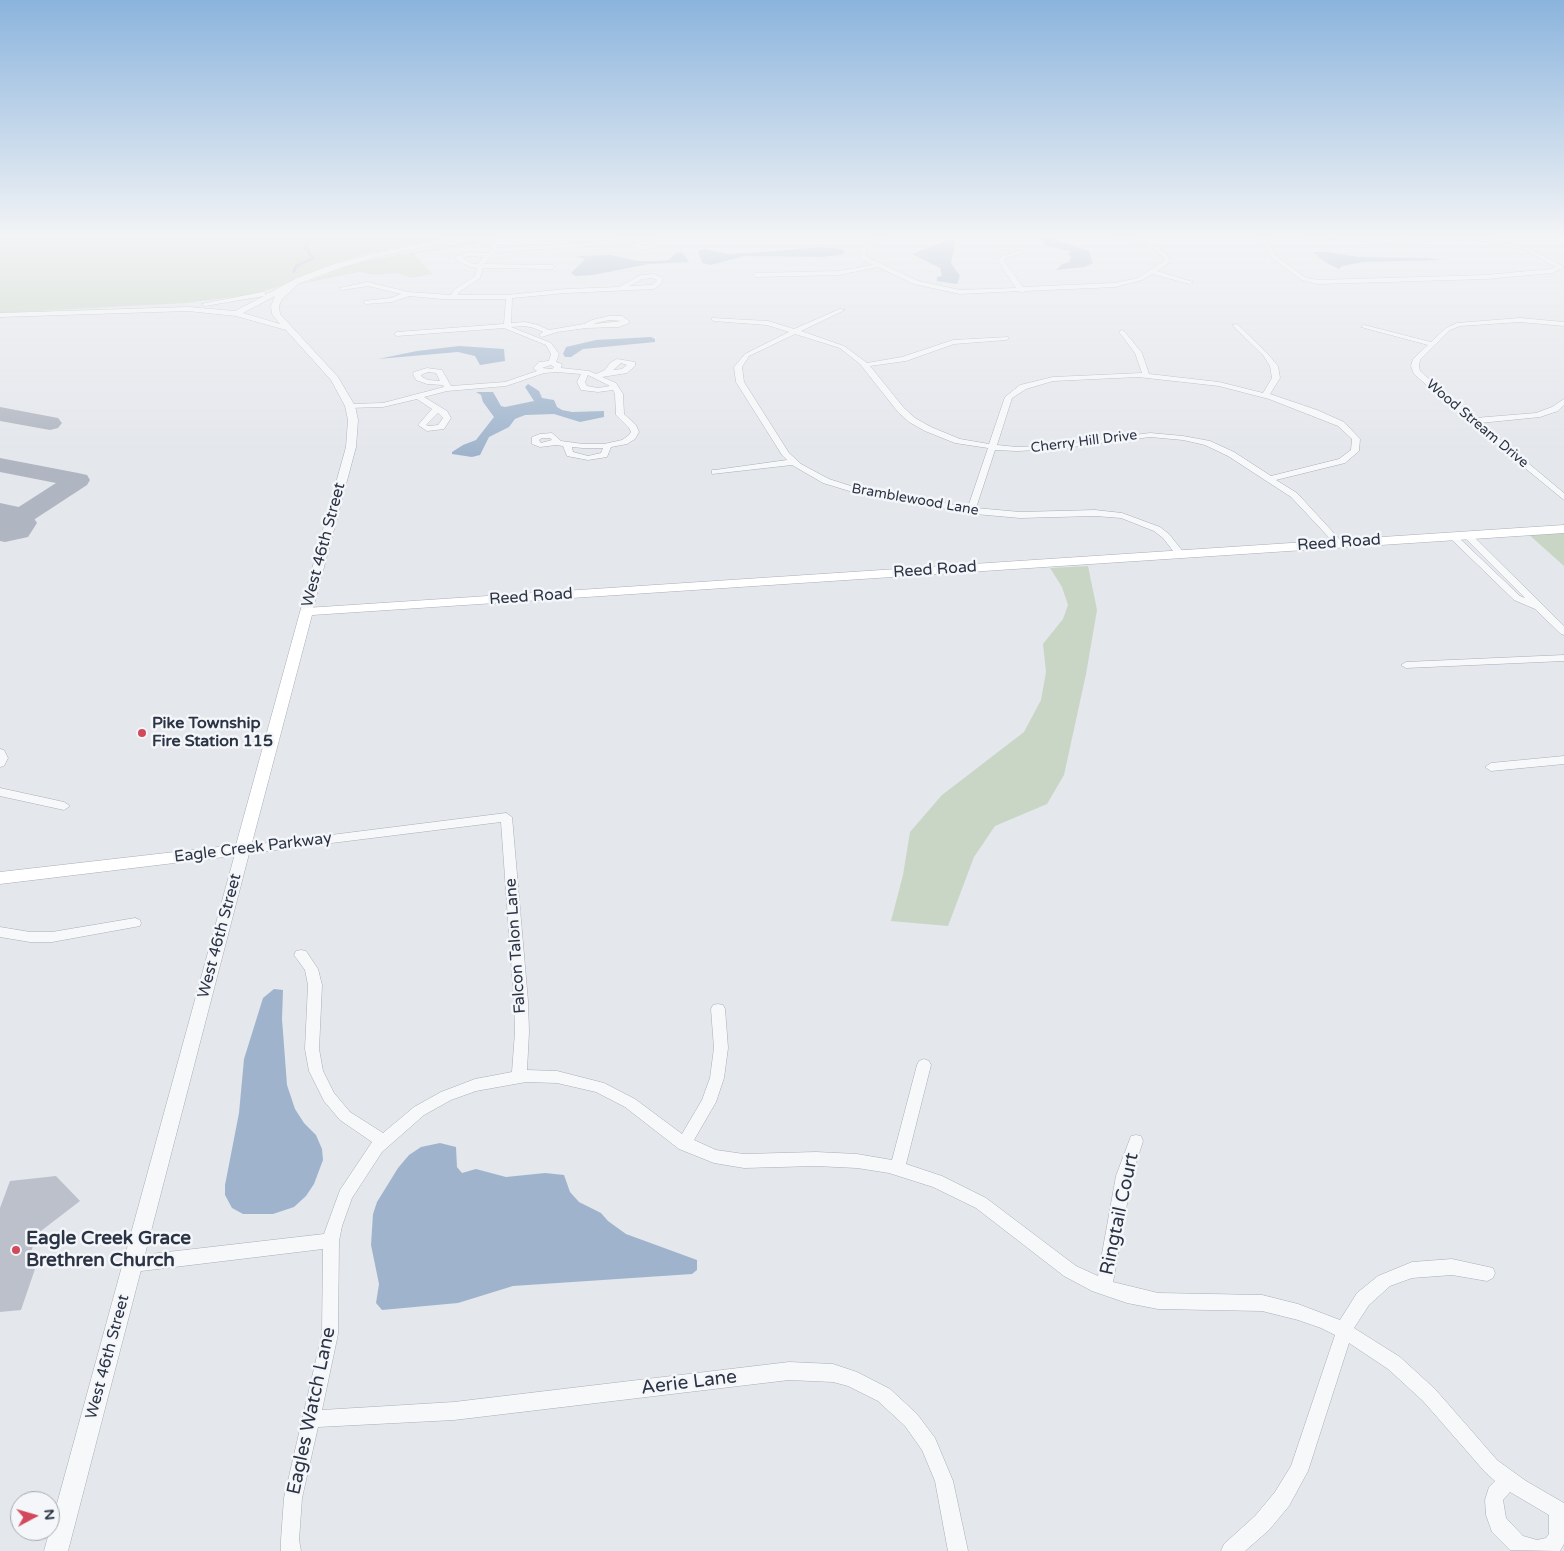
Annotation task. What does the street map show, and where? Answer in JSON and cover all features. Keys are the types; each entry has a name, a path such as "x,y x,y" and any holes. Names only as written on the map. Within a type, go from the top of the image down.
{"main road":[{"name":"Reed Road","path":"306,612 1564,529"},
{"name":"West 46th Street","path":"244,850 306,612"},
{"name":"Eagle Creek Parkway","path":"0,878 244,850"}],"street":[{"path":"0,315 115,309"},
{"path":"192,309 236,314 290,329"},
{"path":"236,314 245,309"},
{"name":"West 46th Street","path":"276,309 278,318 328,370 351,409 354,431 352,447 306,612"},
{"path":"508,309 508,328 513,332 536,338 549,344 555,351 554,366"},
{"path":"797,331 842,310"},
{"path":"536,338 548,332 586,326 620,324 627,320 609,318 594,321 586,326"},
{"name":"Cherry Hill Drive","path":"714,319 762,322 797,331 842,348 855,355 865,365 912,420 943,436 993,447 1038,449 1137,436 1166,436 1191,439 1222,449 1270,479 1306,506 1339,543"},
{"name":"Wood Stream Drive","path":"1564,324 1520,320 1467,322 1448,329 1417,359 1415,366 1417,372 1564,497"},
{"path":"397,334 507,324 533,325 548,332"},
{"path":"1236,325 1265,354 1274,366 1276,378 1272,387 1265,395"},
{"path":"1364,327 1432,344"},
{"name":"Bramblewood Lane","path":"797,331 750,353 740,362 737,373 740,382 778,443 794,462 814,475 848,488 971,510 1020,515 1096,513 1122,516 1157,529 1166,536 1180,554"},
{"path":"1122,332 1138,353 1146,375"},
{"path":"865,365 903,359 953,342 1006,338"},
{"path":"447,386 437,371 422,371 416,375 424,381 447,386 506,384 554,366 584,373 596,376 615,388 619,394 620,415 633,427 635,432 630,439 608,445 604,455 588,458 572,455 567,445 554,442"},
{"path":"596,376 608,372"},
{"path":"584,373 580,382 584,388 598,390 615,388"},
{"path":"971,510 1009,397 1023,387 1053,379 1104,375 1146,375 1201,381 1265,395 1338,423 1352,433 1357,444 1354,453 1342,461 1270,479"},
{"path":"351,409 419,397 447,386"},
{"path":"419,397 437,409"},
{"path":"1473,421 1537,415 1555,409 1564,401"},
{"path":"714,472 794,462"},
{"path":"1466,535 1564,632"},
{"path":"1452,536 1517,598 1542,610"},
{"path":"1406,665 1564,658"},
{"path":"0,753 2,758 0,763"},
{"path":"1491,767 1564,760"},
{"path":"0,792 64,806"},
{"name":"Eagle Creek Parkway","path":"244,850 506,817"},
{"name":"Falcon Talon Lane","path":"506,817 521,1001 522,1032 519,1076"},
{"name":"West 46th Street","path":"56,1551 244,850"},
{"path":"0,932 30,937 52,937 135,923"},
{"path":"301,955 311,969 315,985 312,1049 316,1071 329,1097 345,1116 383,1141"},
{"path":"684,1144 709,1102 717,1078 721,1048 718,1009"},
{"path":"897,1168 924,1065"},
{"name":"Eagles Watch Lane","path":"292,1551 290,1540 293,1498 331,1327 331,1242 344,1195 357,1174 383,1141 419,1111 446,1096 475,1085 519,1076 557,1076 599,1087 624,1099 684,1144 706,1153 729,1159 761,1161 848,1160 897,1168 937,1181 981,1203 1063,1266 1104,1288 1127,1295 1158,1301 1262,1303 1307,1314 1346,1331 1379,1352 1416,1381 1479,1454 1508,1480 1539,1501 1561,1512"},
{"name":"Ringtail Court","path":"1104,1288 1124,1176 1136,1140"},
{"path":"133,1264 331,1242"},
{"path":"1231,1551 1262,1523 1282,1500 1299,1471 1347,1324 1362,1299 1378,1285 1398,1275 1436,1267 1460,1268 1488,1273"},
{"name":"Aerie Lane","path":"311,1419 454,1411 790,1371 815,1370 833,1373 851,1378 884,1394 911,1420 929,1444 944,1481 958,1551"},
{"path":"1508,1480 1496,1494 1494,1500 1495,1515 1499,1524 1518,1543 1537,1550 1552,1546 1558,1536 1561,1512"}],"green space":[{"path":"0,309 67,309 0,313"},
{"path":"1564,530 1564,566 1526,532"},
{"path":"1088,566 1097,610 1086,674 1064,775 1047,804 995,826 974,857 948,926 891,921 903,875 910,832 942,795 1024,732 1041,700 1046,672 1043,644 1063,619 1068,605 1062,587 1050,568"}],"water":[{"path":"651,337 655,339 655,342 583,349 571,357 565,357 563,354 566,347 596,340"},
{"path":"459,346 504,349 505,361 480,365 475,356 458,352 378,359 417,351"},
{"path":"528,384 539,391 542,398 554,400 557,407 562,410 572,412 604,411 604,417 580,422 554,414 525,415 515,419 509,427 489,437 480,455 472,457 452,454 452,452 463,445 476,440 494,417 483,402 481,395 476,392 493,392 501,406 505,407 534,401 525,387"},
{"path":"274,989 283,990 282,1019 287,1085 295,1109 304,1123 316,1135 322,1149 323,1160 314,1184 306,1196 294,1207 273,1214 243,1214 232,1208 225,1195 225,1185 239,1113 244,1059 263,998"},
{"path":"440,1143 456,1147 457,1167 462,1173 476,1169 506,1177 545,1173 564,1175 570,1192 579,1202 601,1213 608,1221 626,1234 697,1260 697,1270 692,1274 513,1286 458,1303 382,1310 376,1303 379,1284 371,1245 373,1214 377,1202 398,1168 409,1155 421,1147"}],"building":[{"name":"Eagle Creek Grace Brethren Church","path":"56,1176 80,1201 37,1234 26,1267 36,1266 21,1310 0,1312 0,1208 10,1181"}],"taxiway":[{"path":"0,414 50,423"},
{"path":"0,465 78,480 0,530"}],"runway":[{"path":"0,522 5,523"}],"place":[{"name":"Pike Township Fire Station 115","path":"142,733"},
{"name":"Eagle Creek Grace Brethren Church","path":"16,1250"}]}
